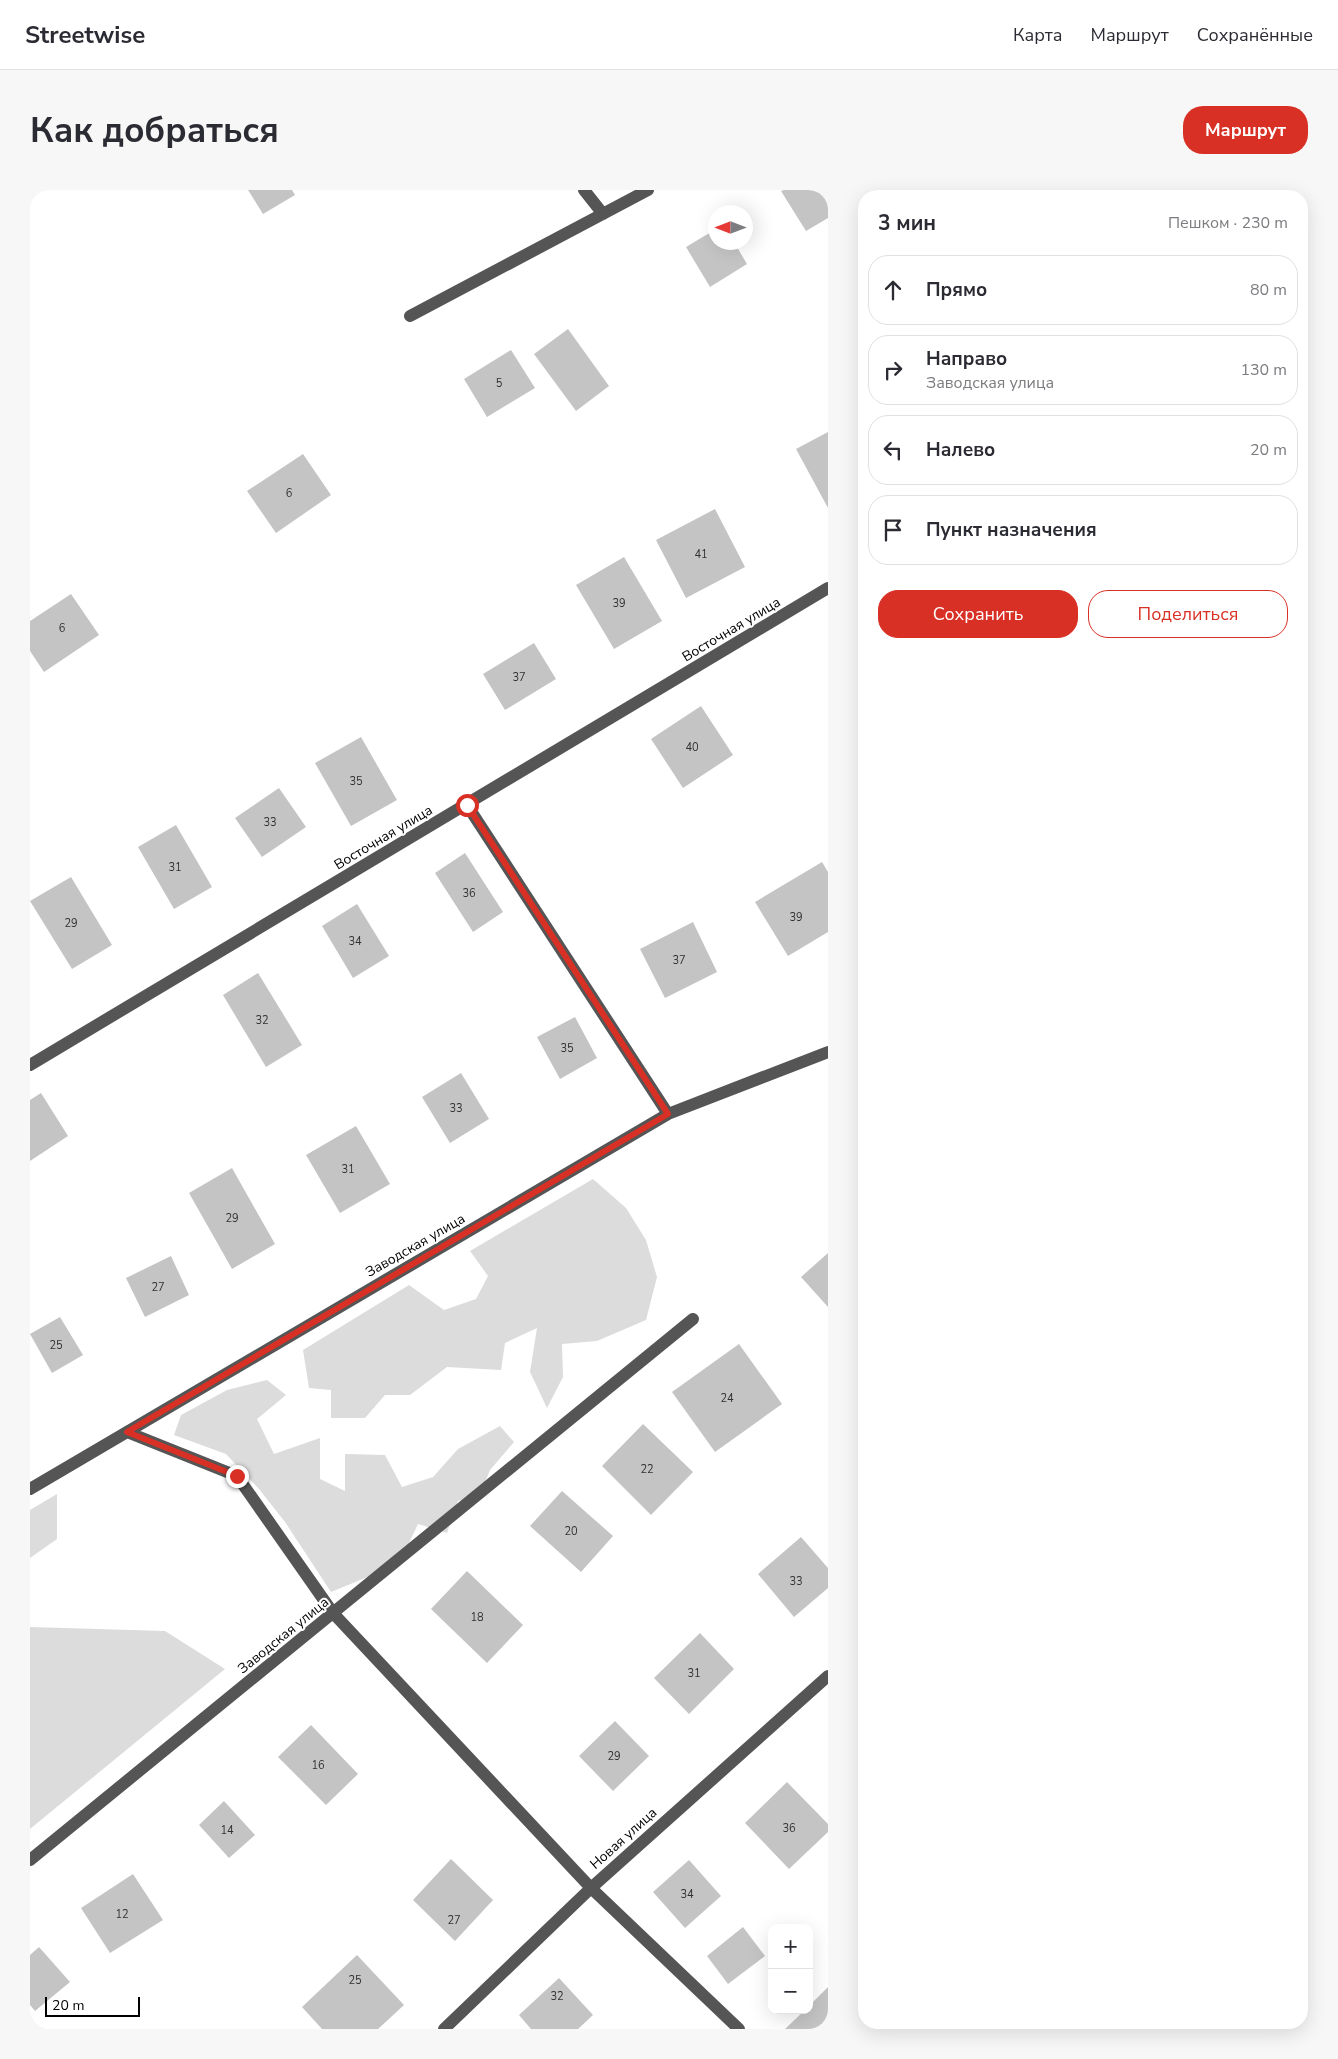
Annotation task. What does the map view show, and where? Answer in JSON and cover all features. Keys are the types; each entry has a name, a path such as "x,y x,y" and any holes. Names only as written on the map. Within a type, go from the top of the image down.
{"street":[{"path":"584,190 602,214"},
{"path":"410,316 648,190"},
{"name":"Восточная улица","path":"30,1065 828,588"},
{"path":"467,805 668,1114"},
{"name":"Заводская улица","path":"30,1489 668,1114 828,1052"},
{"name":"Заводская улица","path":"30,1860 693,1319"},
{"path":"127,1432 237,1476 334,1613 591,1888 739,2029"},
{"name":"Новая улица","path":"444,2029 591,1888 828,1676"}],"shaded area":[{"path":"593,1179 626,1208 646,1240 657,1277 646,1320 597,1341 562,1344 563,1377 547,1408 530,1372 537,1328 505,1343 501,1370 447,1367 410,1395 385,1395 365,1418 331,1418 331,1390 309,1388 303,1350 409,1285 444,1310 476,1299 488,1276 470,1251"},
{"path":"267,1380 286,1395 257,1419 274,1454 320,1438 320,1479 345,1491 345,1454 385,1455 402,1487 433,1477 458,1449 500,1426 514,1442 490,1470 480,1495 458,1501 447,1533 418,1524 401,1560 331,1592 285,1522 259,1489 226,1454 174,1435 181,1415 227,1390"},
{"path":"57,1494 57,1539 30,1558 30,1510"},
{"path":"30,1627 165,1631 225,1669 30,1829"}],"building":[{"path":"248,190 292,190 295,195 263,214"},
{"path":"828,190 828,218 806,231 781,191"},
{"path":"708,234 708,250 739,250 747,264 710,287 686,247"},
{"path":"568,329 609,386 576,411 534,354"},
{"path":"511,350 535,388 487,417 464,379"},
{"path":"828,432 828,508 796,449"},
{"path":"303,454 331,495 276,533 247,491"},
{"path":"715,509 745,567 686,598 656,540"},
{"path":"624,557 662,621 614,649 576,585"},
{"path":"71,594 99,635 44,672 30,651 30,621"},
{"path":"534,643 556,679 505,710 483,674"},
{"path":"701,706 733,755 683,788 651,739"},
{"path":"361,737 397,800 351,826 315,763"},
{"path":"279,788 306,827 262,857 235,818"},
{"path":"176,825 212,887 174,909 138,847"},
{"path":"465,853 503,912 473,932 435,873"},
{"path":"822,862 828,872 828,932 788,956 755,902"},
{"path":"71,877 112,945 72,969 30,901"},
{"path":"357,904 389,956 353,978 322,926"},
{"path":"693,922 717,972 665,998 640,949"},
{"path":"258,973 302,1045 266,1067 223,995"},
{"path":"575,1017 597,1058 560,1079 537,1037"},
{"path":"461,1073 489,1119 450,1143 422,1097"},
{"path":"41,1093 68,1136 30,1161 30,1100"},
{"path":"356,1126 390,1184 340,1213 306,1155"},
{"path":"232,1168 275,1244 232,1269 189,1193"},
{"path":"828,1253 828,1307 801,1277"},
{"path":"171,1256 189,1295 145,1317 126,1278"},
{"path":"60,1317 83,1355 52,1373 30,1334"},
{"path":"739,1344 782,1404 715,1452 672,1392"},
{"path":"643,1424 693,1472 651,1515 602,1466"},
{"path":"562,1491 613,1536 581,1572 530,1526"},
{"path":"801,1537 828,1568 828,1588 794,1617 758,1574"},
{"path":"467,1571 523,1625 487,1663 431,1609"},
{"path":"700,1633 734,1669 689,1714 654,1678"},
{"path":"615,1721 649,1756 613,1791 579,1756"},
{"path":"311,1725 358,1774 326,1805 278,1757"},
{"path":"787,1782 828,1824 828,1832 789,1869 745,1823"},
{"path":"224,1801 255,1835 229,1858 199,1825"},
{"path":"451,1859 493,1900 455,1941 413,1900"},
{"path":"689,1860 721,1896 685,1928 653,1892"},
{"path":"133,1874 163,1920 110,1953 81,1908"},
{"path":"743,1927 765,1956 728,1984 707,1956"},
{"path":"39,1947 70,1982 35,2011 30,2005 30,1955"},
{"path":"357,1955 404,2005 378,2029 322,2029 302,2007"},
{"path":"559,1978 593,2015 578,2029 531,2029 519,2015"},
{"path":"828,1987 828,2029 785,2029 801,2014 813,2014 813,2002"}],"route":[{"path":"237,1476 127,1432 668,1114 467,805"}]}
